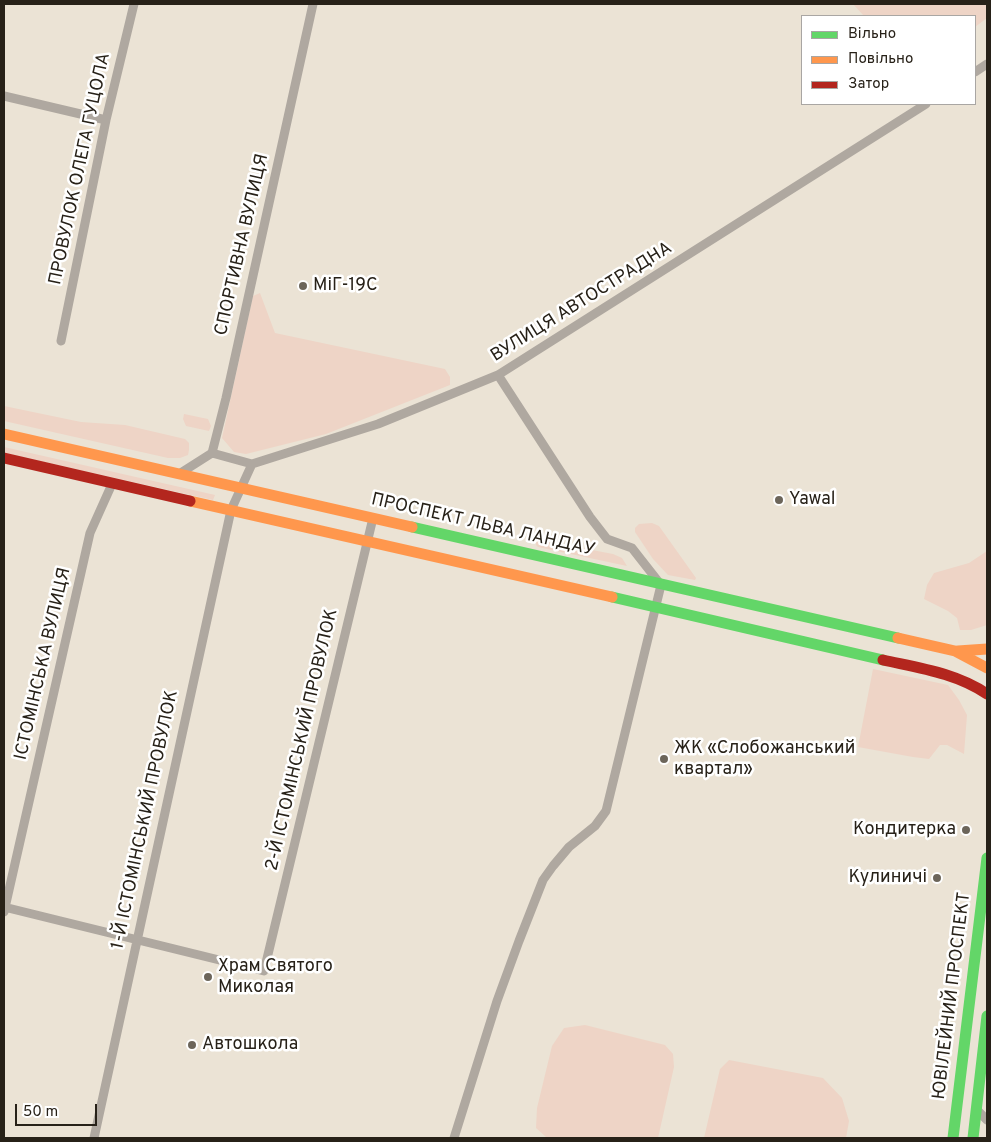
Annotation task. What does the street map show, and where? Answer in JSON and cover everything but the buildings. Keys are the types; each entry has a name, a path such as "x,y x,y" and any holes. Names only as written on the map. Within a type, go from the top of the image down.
{"main road":[{"name":"ПРОСПЕКТ ЛЬВА ЛАНДАУ","path":"4,434 662,586 955,651"},
{"path":"4,458 950,675 975,686 987,694"},
{"path":"955,651 987,649"},
{"path":"955,651 987,668"},
{"path":"950,675 987,672"},
{"name":"ЮВІЛЕЙНИЙ ПРОСПЕКТ","path":"953,1138 987,858"},
{"name":"ЮВІЛЕЙНИЙ ПРОСПЕКТ","path":"973,1138 987,1016"}],"street":[{"name":"ПРОВУЛОК ОЛЕГА ГУЦОЛА","path":"61,341 106,120 134,4"},
{"name":"СПОРТИВНА ВУЛИЦЯ","path":"212,453 313,4"},
{"path":"976,71 987,64"},
{"path":"4,96 106,120"},
{"name":"ВУЛИЦЯ АВТОСТРАДНА","path":"252,464 378,424 498,375 924,105"},
{"path":"454,1138 497,1002 543,880 552,866 569,847 595,826 606,811 662,586 632,548 607,539 590,518 498,375"},
{"path":"178,474 212,453 252,464 240,487"},
{"name":"ІСТОМІНСЬКА ВУЛИЦЯ","path":"4,909 90,533 112,484"},
{"name":"1-Й ІСТОМІНСЬКИЙ ПРОВУЛОК","path":"94,1138 231,510 240,487"},
{"name":"2-Й ІСТОМІНСЬКИЙ ПРОВУЛОК","path":"137,938 264,970 373,518"},
{"path":"4,909 137,938"},
{"path":"977,1110 987,1120"}],"shaded area":[{"path":"853,4 987,4 987,18 976,26 976,15 863,15"},
{"path":"260,293 275,333 445,369 450,377 450,385 326,434 246,454 234,452 222,438 253,296"},
{"path":"4,406 81,422 125,425 185,439 189,443 188,455 180,458 168,458 4,421"},
{"path":"184,414 208,419 211,426 209,431 186,426 183,419"},
{"path":"4,447 215,495 213,500 4,453"},
{"path":"652,523 659,526 696,578 695,580 668,575 653,559 635,532 635,528 639,524"},
{"path":"539,540 613,554 622,558 627,566 538,547 536,542"},
{"path":"987,551 987,625 971,630 960,630 957,618 948,611 924,599 927,585 934,573 969,563"},
{"path":"873,669 948,685 967,715 964,754 947,745 940,745 929,759 858,747"},
{"path":"585,1025 665,1045 673,1054 674,1067 658,1138 552,1138 546,1137 536,1128 537,1108 552,1046 564,1028"},
{"path":"729,1060 823,1078 842,1098 849,1121 846,1138 704,1138 720,1069"}],"traffic: fast":[{"path":"412,527 898,638"},
{"path":"612,597 883,660"},
{"path":"953,1138 987,858"},
{"path":"973,1138 987,1016"}],"traffic: slow":[{"path":"4,434 412,527"},
{"path":"190,501 612,597"},
{"path":"898,638 955,651 987,668"},
{"path":"958,651 987,649"}],"traffic: jam":[{"path":"4,458 190,501"},
{"path":"883,660 950,676 987,694"}],"place":[{"name":"МіГ-19С","path":"303,286"},
{"name":"Yawal","path":"779,500"},
{"name":"ЖК «Слобожанський квартал»","path":"664,759"},
{"name":"Кондитерка","path":"966,830"},
{"name":"Кулиничі","path":"937,878"},
{"name":"Храм Святого Миколая","path":"208,977"},
{"name":"Автошкола","path":"192,1045"}]}
